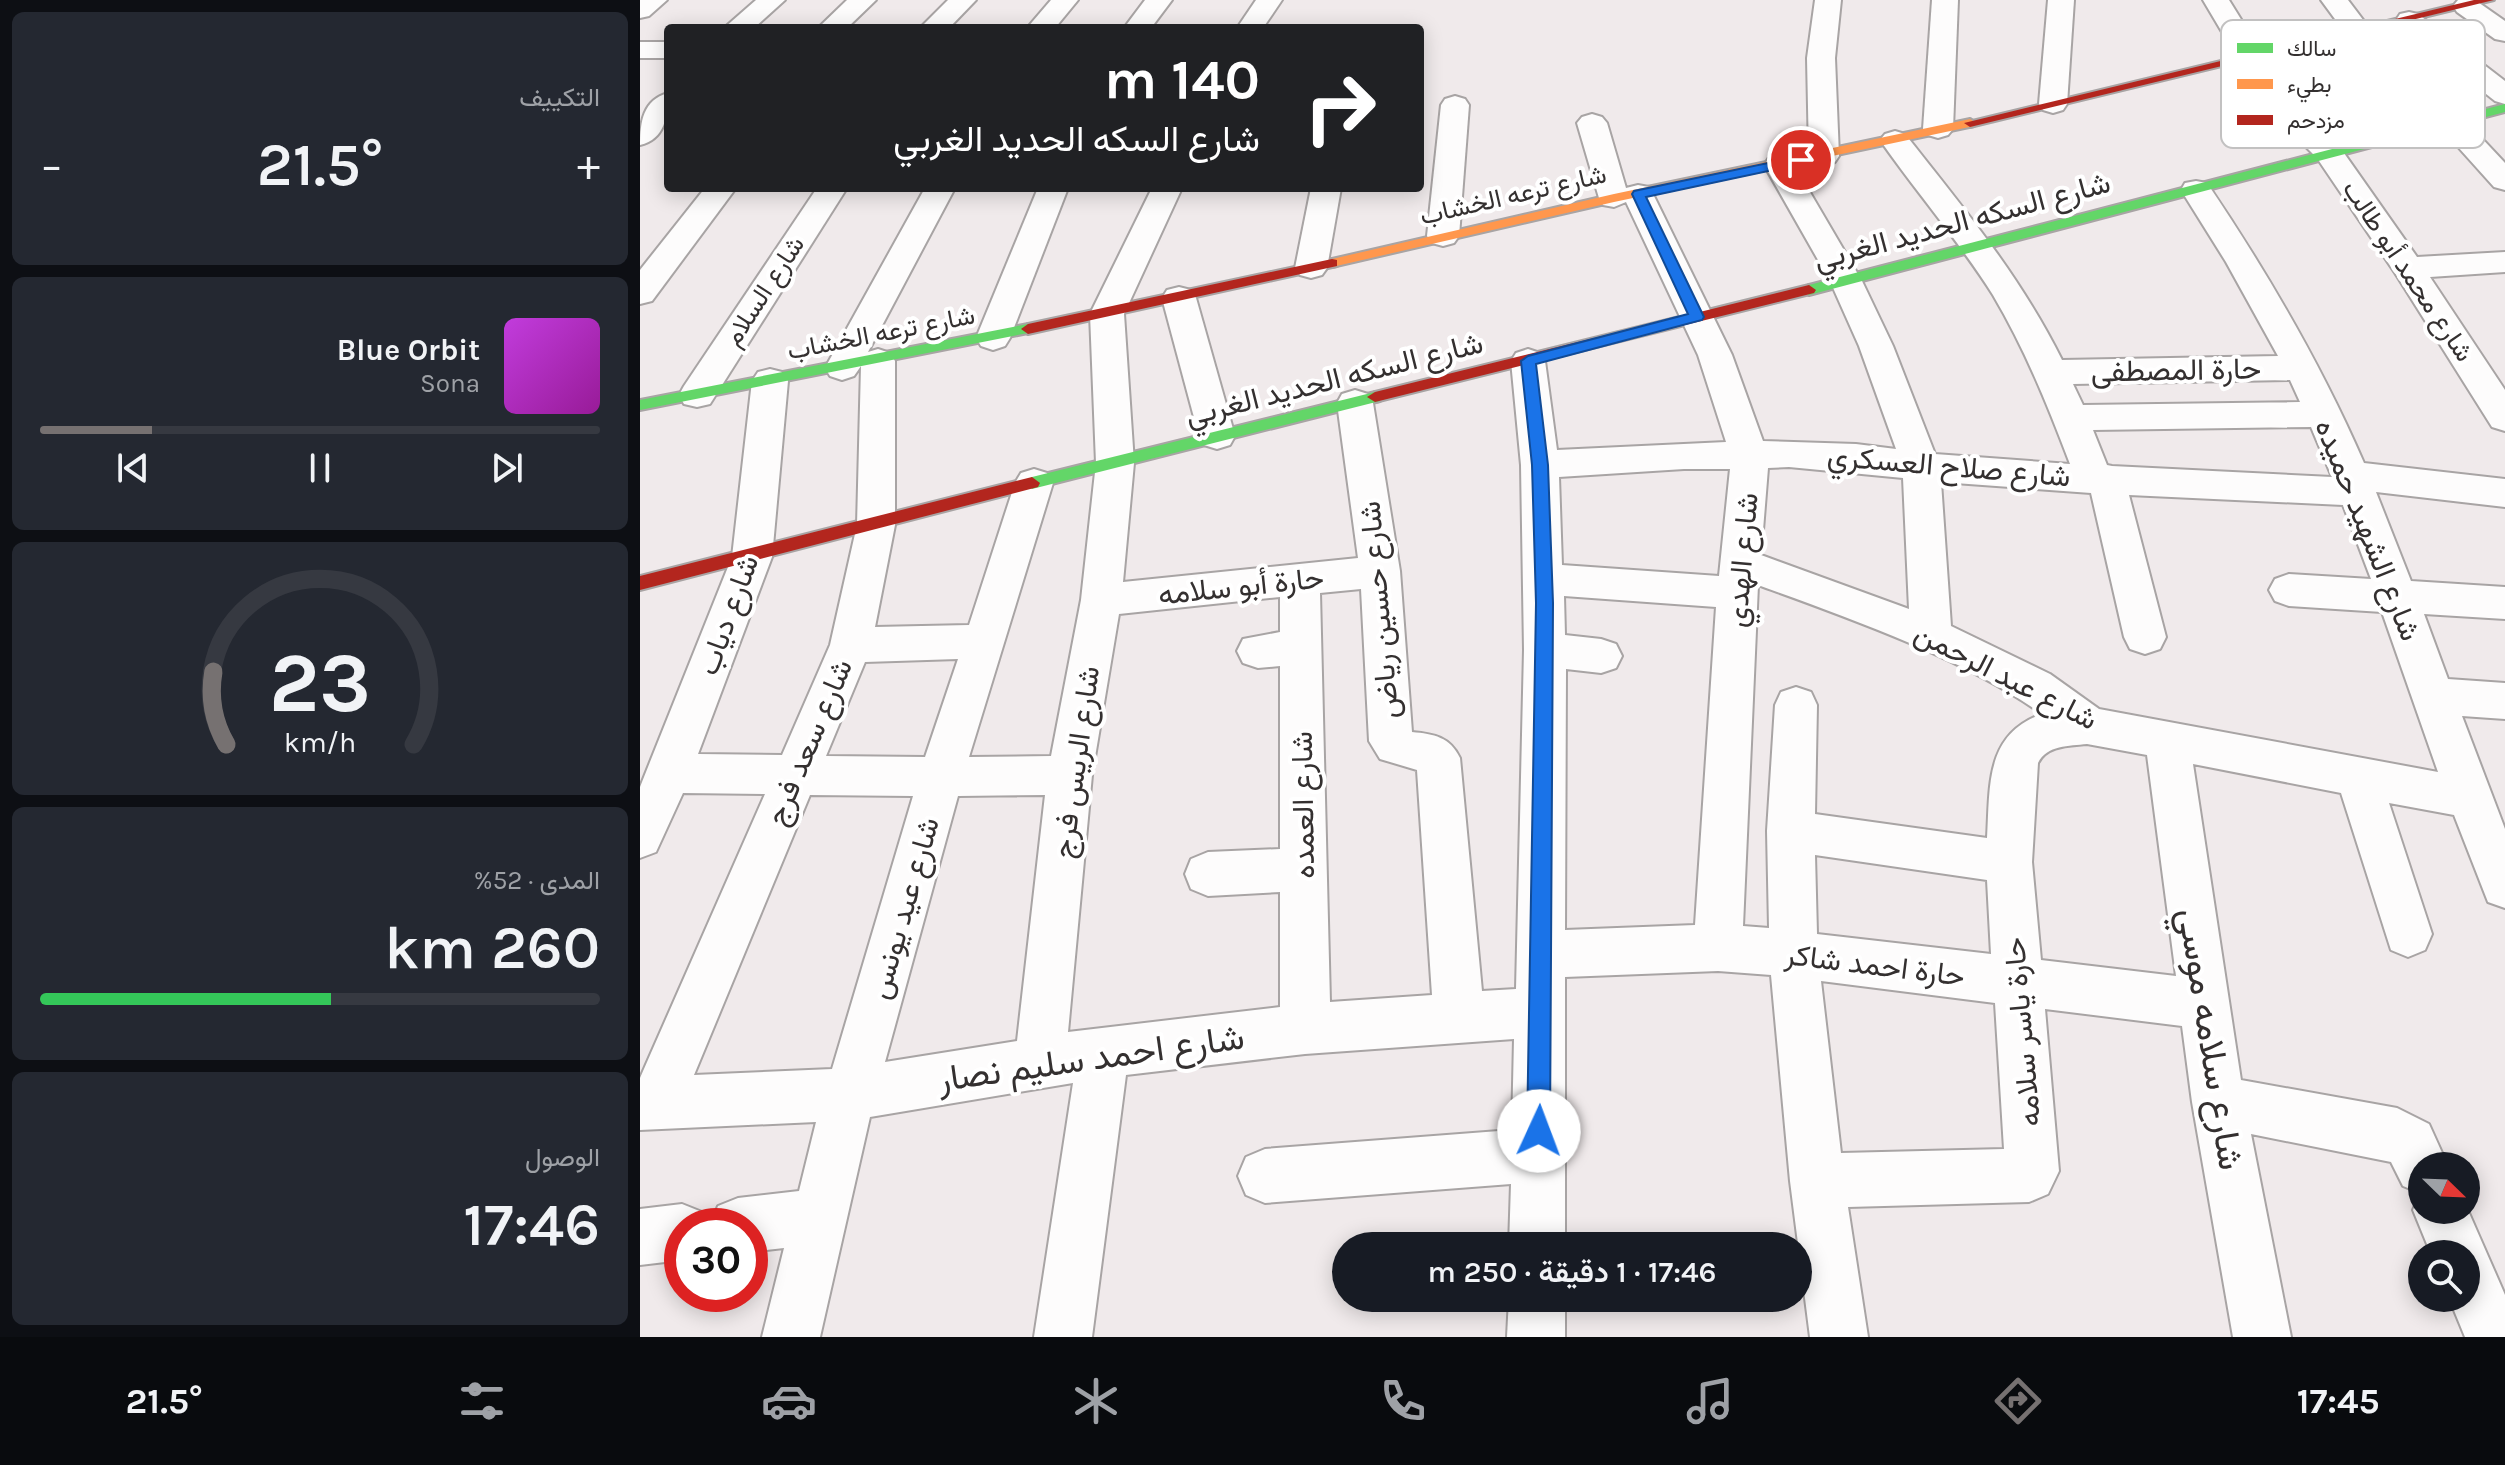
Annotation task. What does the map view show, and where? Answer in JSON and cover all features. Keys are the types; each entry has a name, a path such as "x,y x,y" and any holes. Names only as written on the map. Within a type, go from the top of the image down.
{"street":[{"path":"640,10 654,0"},
{"path":"742,24 772,0"},
{"path":"836,24 863,0"},
{"path":"937,24 963,0"},
{"path":"1044,24 1065,0"},
{"path":"1140,24 1159,0"},
{"path":"1253,24 1269,0"},
{"path":"1824,156 1821,58 1828,0"},
{"path":"1938,129 1945,0"},
{"path":"2053,104 2061,0"},
{"name":"شارع محمد أبو طالب","path":"2216,0 2225,20"},
{"path":"2334,0 2345,20"},
{"path":"2475,2 2505,33"},
{"name":"شارع ترعه الخشاب","path":"2395,20 2418,12 2475,2"},
{"path":"640,50 664,50"},
{"name":"شارع ترعه الخشاب","path":"640,405 1107,314 1443,236 1824,156 2221,65"},
{"path":"2485,76 2505,95"},
{"path":"1443,236 1455,105"},
{"path":"648,134 664,108"},
{"name":"شارع السكه الحديد الغربي","path":"2485,113 2505,108"},
{"name":"شارع الهدي","path":"1592,123 1626,196 1697,317 1734,402 1749,454 1718,948"},
{"path":"1895,140 1976,247 2021,314 2051,372 2100,478 2145,637"},
{"name":"شارع محمد أبو طالب","path":"2324,148 2408,268 2505,418"},
{"name":"شارع السكه الحديد الغربي","path":"640,583 752,557 1217,436 1846,281 2344,148"},
{"path":"2475,148 2505,181"},
{"path":"1779,165 1846,281 1876,346 1921,467 1931,633"},
{"name":"شارع الشهيد حميده","path":"2196,190 2248,268 2300,368 2354,483 2468,798 2505,886"},
{"path":"640,293 718,192"},
{"name":"شارع السلام","path":"697,395 829,192"},
{"path":"860,364 938,192"},
{"path":"993,338 1051,192"},
{"path":"1107,314 1165,192"},
{"path":"1311,268 1325,192"},
{"path":"2408,268 2505,262"},
{"path":"1179,298 1217,436"},
{"name":"شارع الريس فرج","path":"1040,1062 1070,775 1101,600 1115,463 1107,314"},
{"path":"1528,361 1540,465 1545,650 1537,1232"},
{"name":"شارع سعد فرج","path":"648,1104 851,645 876,525 860,364"},
{"name":"حارة المصطفى","path":"2051,372 2300,368"},
{"name":"شارع دياب","path":"640,837 669,773 752,557 770,381"},
{"name":"شارع حسين رياض","path":"1355,403 1380,571 1391,741 1395,747 1433,753 1438,758 1459,1020"},
{"path":"2070,418 2321,414"},
{"name":"شارع صلاح العسكري","path":"1540,465 1749,454 1856,458 1986,474 2354,483 2505,493"},
{"name":"شارع عيد يونس","path":"791,1337 851,1094 941,777 1034,483"},
{"name":"حارة أبو سلامه","path":"1101,600 1380,571"},
{"name":"شارع عبد الرحمن","path":"1544,579 1739,578 1931,633 2034,684 2060,700 2087,725 2468,798"},
{"name":"شارع العمده","path":"1300,581 1279,649 1303,869 1305,1029"},
{"path":"2289,590 2505,603"},
{"path":"851,645 986,641"},
{"path":"1545,650 1601,656"},
{"path":"2433,696 2505,701"},
{"path":"1796,705 1790,831 1794,955 1817,1181 1839,1337"},
{"name":"حارة ياسر سلامه","path":"1817,1181 2031,1173 2009,862 2012,791 2020,750 2026,743 2052,729 2087,725"},
{"name":"شارع سلامه موسي","path":"2167,739 2218,1102 2262,1337"},
{"path":"669,773 941,777 1070,775"},
{"path":"2359,778 2408,934"},
{"path":"1790,831 2009,862"},
{"path":"1208,874 1303,869"},
{"name":"حارة احمد شاكر","path":"1543,954 1718,948 2206,1004"},
{"name":"شارع احمد سليم نصار","path":"648,1104 851,1094 1103,1052 1305,1029 1542,1012"},
{"path":"1063,1337 1103,1052"},
{"path":"2218,1102 2397,1135 2410,1143 2414,1152"},
{"path":"1265,1176 1538,1155"},
{"path":"768,1222 820,1216"},
{"path":"640,1237 664,1234"},
{"path":"2480,1304 2494,1337"},
{"path":"1536,1337 1537,1312"}],"traffic: fast":[{"path":"2485,113 2505,108"},
{"path":"1809,290 2352,148"},
{"path":"640,405 1028,329"},
{"path":"1032,483 1375,397"}],"traffic: slow":[{"path":"1332,263 1614,198 1970,123"}],"traffic: jam":[{"path":"2404,20 2488,0"},
{"path":"1970,123 2221,63"},
{"path":"1028,329 1332,263"},
{"path":"1375,397 1809,290"},
{"path":"640,583 1032,483"}],"route":[{"path":"1539,1131 1545,650 1540,465 1528,361 1697,317 1638,194 1801,160"}]}
